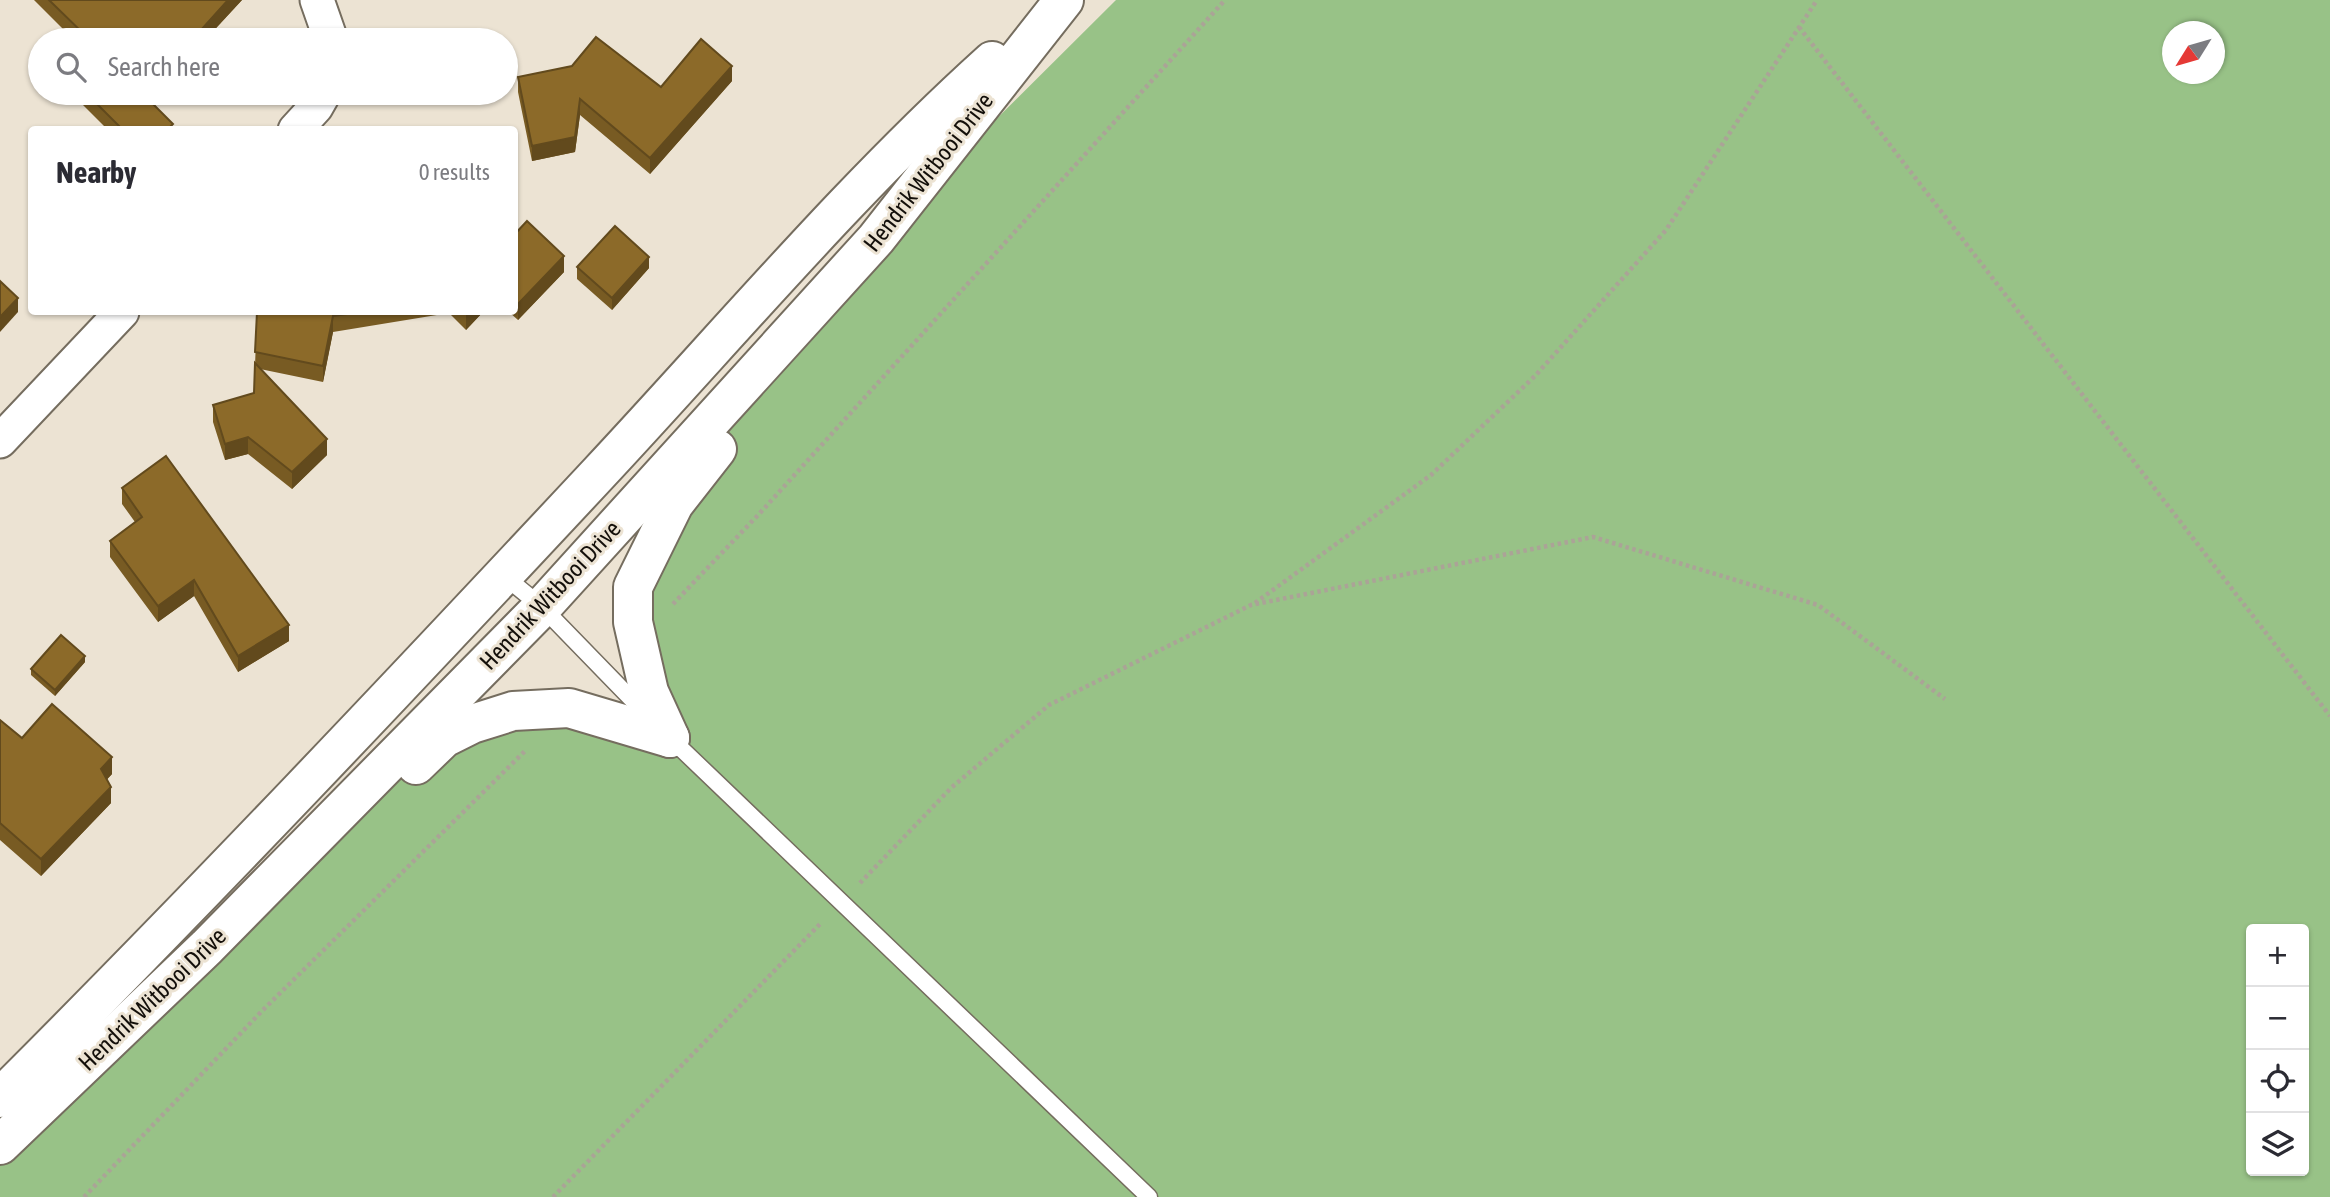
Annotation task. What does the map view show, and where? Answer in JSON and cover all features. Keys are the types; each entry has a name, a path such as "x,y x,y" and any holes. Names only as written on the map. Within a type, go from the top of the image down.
{"main road":[{"name":"Hendrik Witbooi Drive","path":"0,1145 207,947 541,607 876,240 1061,3"},
{"name":"Hendrik Witbooi Drive","path":"0,1098 159,938 861,190 972,79 1061,3"},
{"path":"670,738 649,692 633,622 633,587 674,504 876,240"},
{"path":"207,947 249,925 444,738 472,724 513,711 569,708 670,738"}],"street":[{"path":"317,0 327,28"},
{"path":"299,126 317,105"},
{"path":"0,441 119,315"}],"lane":[{"path":"502,575 541,607 670,738 1149,1197"}],"path":[{"path":"553,1197 951,788 1049,705 1251,605 1431,475 1535,376 1665,230 1817,0"},
{"path":"1799,27 2330,716"},
{"path":"1251,605 1593,537 1818,605 1945,699"}],"green space":[{"path":"1116,0 2330,0 2330,1197 0,1197 0,1145 249,925 444,738 513,711 670,738 638,641 674,504 876,239"}],"building":[{"path":"49,0 228,0 203,28 78,28"},
{"path":"596,37 661,87 701,39 732,66 650,158 580,99 575,137 532,146 518,77 572,66"},
{"path":"98,105 154,105 173,124 171,126 119,126"},
{"path":"527,221 564,256 518,304 518,231"},
{"path":"615,226 649,257 612,298 577,267"},
{"path":"0,281 18,298 0,317"},
{"path":"257,315 340,315 333,316 323,366 255,352"},
{"path":"255,363 327,439 292,472 248,437 225,444 213,405 254,393"},
{"path":"166,456 289,625 238,656 194,580 158,606 110,541 142,517 122,488"},
{"path":"61,635 85,656 55,690 31,669"},
{"path":"52,704 112,757 101,769 111,787 41,859 0,823 0,720 22,738"}]}
